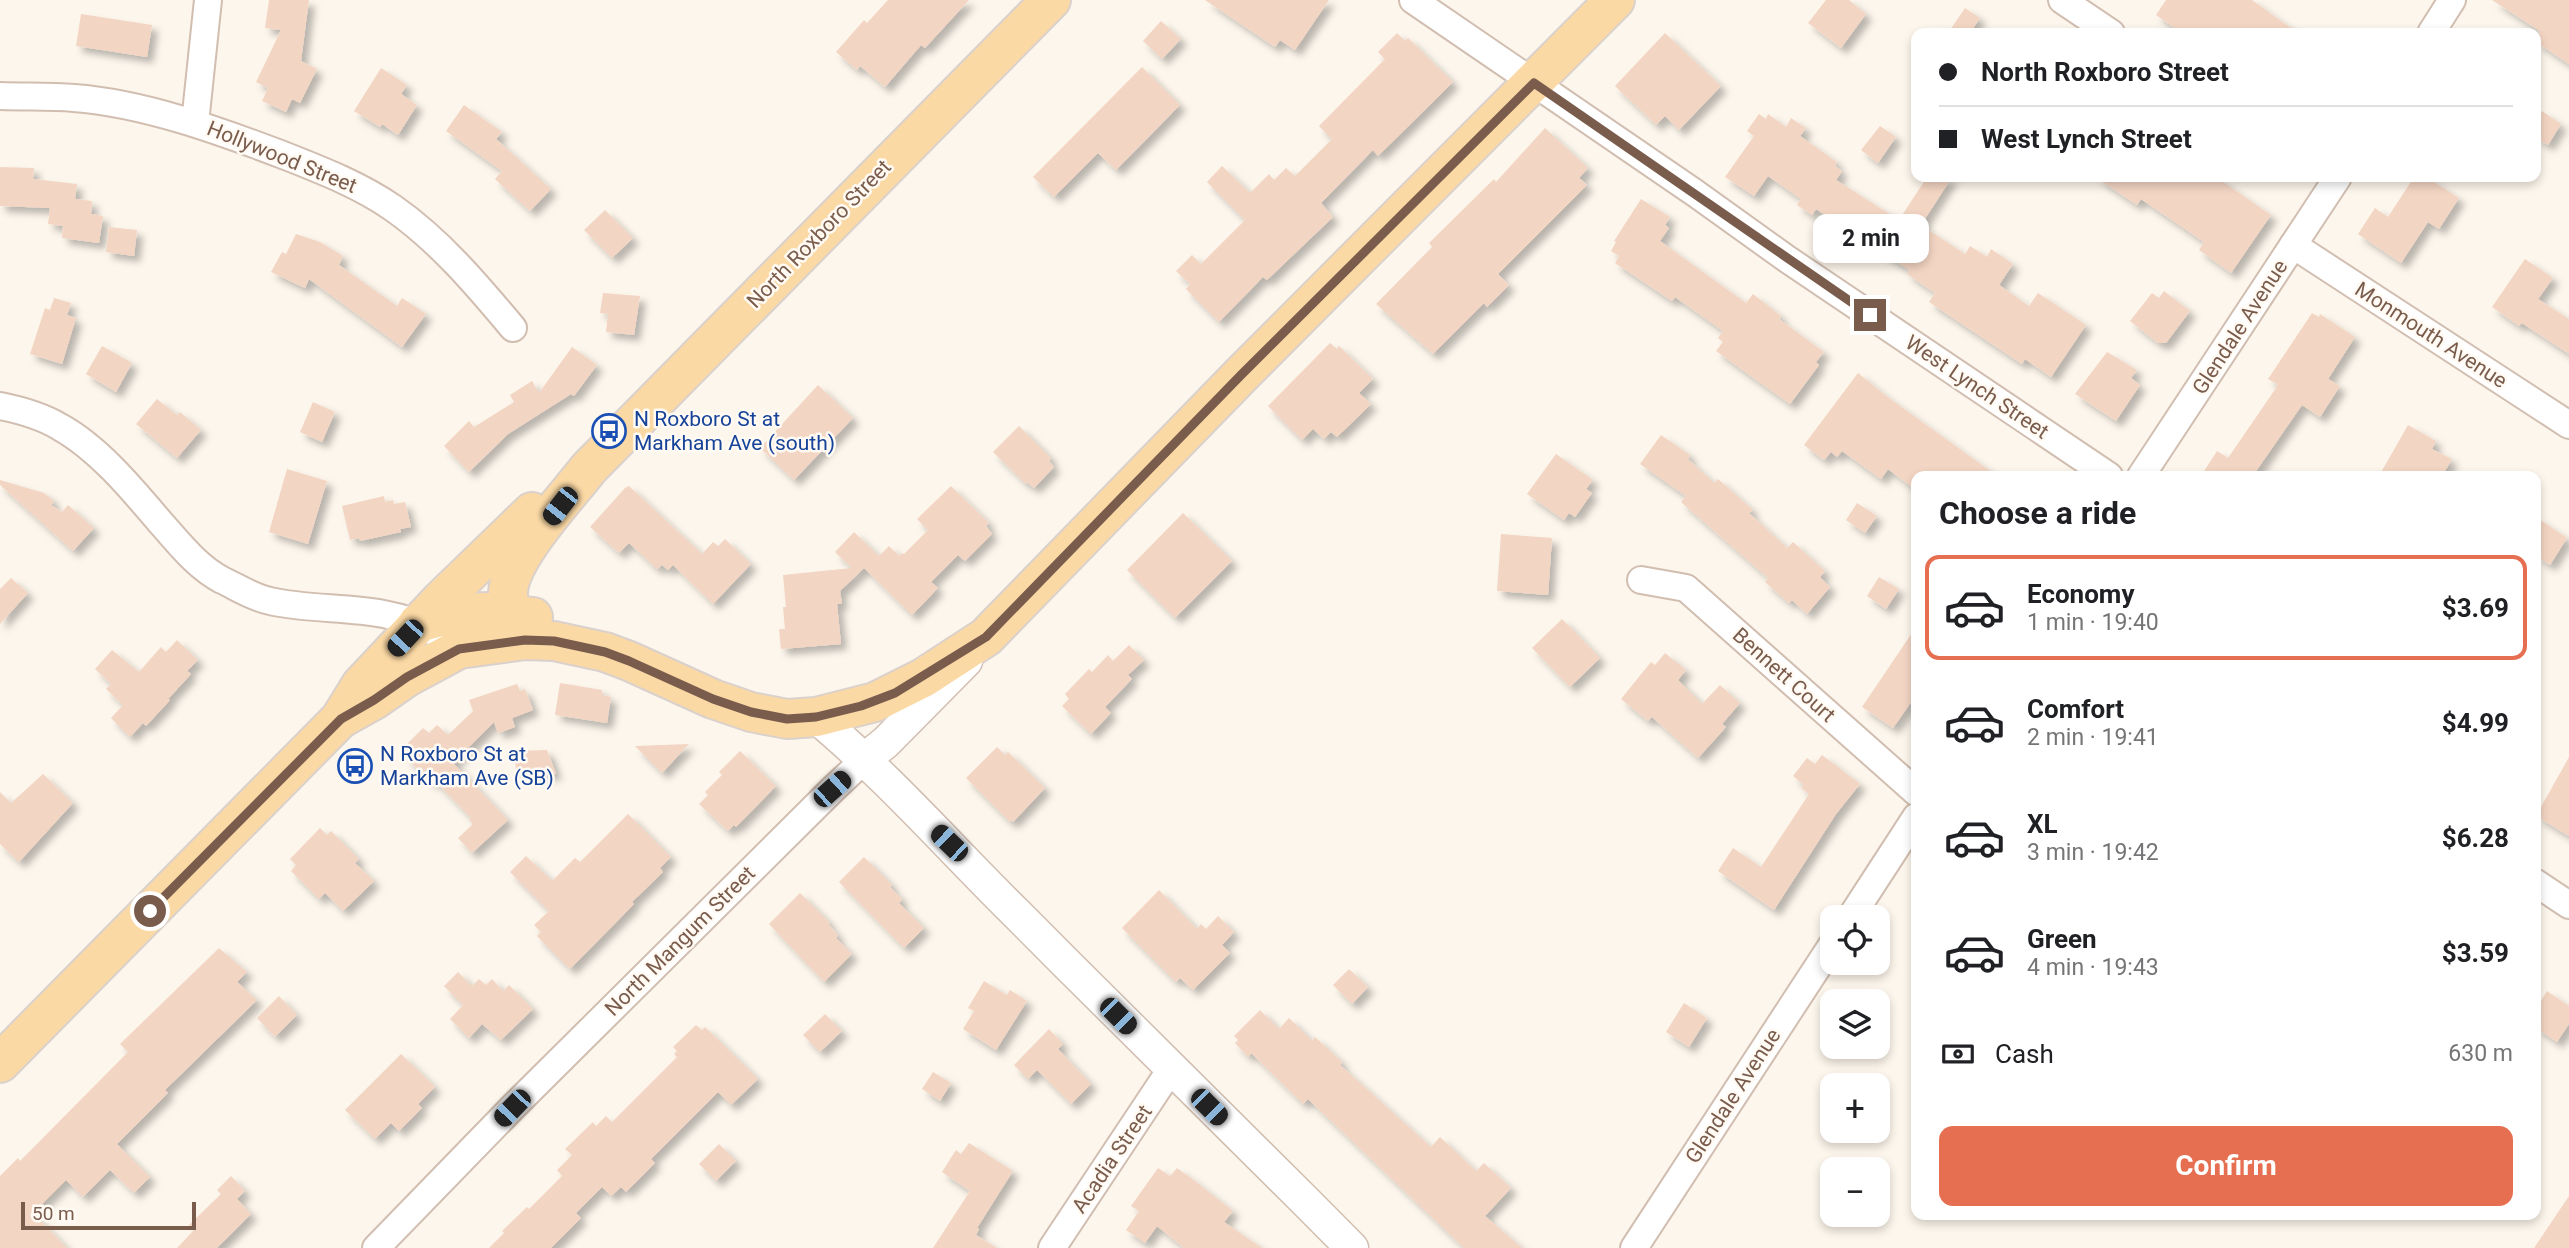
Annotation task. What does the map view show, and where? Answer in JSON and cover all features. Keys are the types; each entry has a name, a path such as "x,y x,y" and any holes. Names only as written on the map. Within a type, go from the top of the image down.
{"main road":[{"name":"North Roxboro Street","path":"518,627 508,595 513,571 530,544 589,468 1051,0"},
{"name":"North Mangum Street","path":"816,717 875,702 895,693 986,637 1242,374 1615,0"},
{"name":"North Roxboro Street","path":"0,1063 341,719 361,685 418,623 527,515 589,468"},
{"path":"418,623 456,613 518,627 585,624 611,632 755,695 792,703 816,717"},
{"path":"341,719 407,677 459,649 518,627"}],"street":[{"path":"195,123 208,0"},
{"name":"West Lynch Street","path":"1413,0 2102,471"},
{"path":"2062,0 2103,28"},
{"path":"2434,28 2452,0"},
{"name":"Hollywood Street","path":"0,96 76,98 195,123 303,163 367,191 395,209 472,279 513,328"},
{"name":"Glendale Avenue","path":"2144,471 2293,245 2328,182"},
{"name":"Monmouth Avenue","path":"2293,245 2569,425"},
{"path":"0,406 20,410 61,427 101,458 195,561 219,578 268,601 318,609 387,614 418,623 459,649"},
{"name":"Bennett Court","path":"1641,580 1686,587 1911,788"},
{"name":"North Mangum Street","path":"376,1248 832,789 886,742 958,671 986,637"},
{"path":"816,717 864,760 1352,1248"},
{"path":"1858,905 1911,825"},
{"path":"2541,886 2569,905"},
{"name":"Glendale Avenue","path":"1634,1248 1820,963"},
{"name":"Acadia Street","path":"1052,1248 1171,1069"}],"building":[{"path":"269,0 309,0 301,61 317,69 300,103 292,99 286,112 262,101 268,88 256,82 281,30 265,28"},
{"path":"888,0 969,0 925,48 921,45 885,87 860,66 857,70 836,52 864,20 867,23"},
{"path":"1205,0 1329,0 1295,50 1280,40 1275,47"},
{"path":"1826,0 1849,0 1866,14 1841,48 1808,23"},
{"path":"2166,0 2252,0 2291,28 2175,28 2156,15"},
{"path":"2492,0 2569,0 2569,64 2541,45 2541,28 2535,28"},
{"path":"1965,8 1980,18 1973,28 1951,28"},
{"path":"81,14 152,25 147,57 76,46"},
{"path":"1161,21 1181,39 1162,59 1143,41"},
{"path":"1397,33 1405,41 1408,38 1453,82 1378,156 1373,150 1321,203 1333,217 1267,280 1263,277 1219,322 1186,289 1190,284 1176,271 1192,255 1201,264 1245,220 1207,182 1222,166 1250,193 1269,174 1274,180 1286,168 1295,176 1332,139 1319,126 1385,59 1378,52"},
{"path":"1665,33 1721,86 1679,130 1665,116 1656,125 1615,86"},
{"path":"1142,67 1180,105 1116,170 1098,153 1054,197 1033,177"},
{"path":"381,68 407,85 401,94 417,105 398,135 354,111"},
{"path":"464,105 502,132 496,139 551,189 530,211 495,179 502,171 446,131"},
{"path":"2541,113 2561,124 2548,145 2541,141"},
{"path":"1759,114 1766,119 1768,114 1786,127 1791,118 1806,128 1800,136 1837,162 1835,166 1842,171 1836,180 1899,220 1924,182 1949,182 1921,225 1965,254 1970,246 1987,257 1991,249 2013,264 1999,285 2029,306 2038,293 2086,325 2051,377 2025,359 2022,364 1929,302 1935,293 1907,274 1909,270 1816,209 1812,215 1797,205 1801,199 1768,176 1754,196 1725,177 1754,136 1747,131"},
{"path":"1880,126 1896,137 1878,163 1861,150"},
{"path":"1545,128 1588,168 1579,178 1587,185 1498,274 1509,285 1487,307 1484,303 1433,354 1376,304 1432,247 1429,243 1494,179 1496,182"},
{"path":"0,167 34,168 33,179 77,184 75,199 92,201 91,214 103,216 99,243 62,238 63,226 48,224 50,208 0,206"},
{"path":"2102,182 2223,182 2271,215 2231,273 2199,250 2204,242 2141,199 2137,205"},
{"path":"2411,182 2434,182 2459,198 2439,229 2428,222 2401,263 2358,234 2375,208 2388,217"},
{"path":"1641,199 1670,217 1665,225 1669,228 1660,241 1746,303 1753,294 1781,316 1779,319 1824,352 1816,362 1819,365 1790,404 1716,351 1723,342 1718,338 1723,331 1675,297 1672,301 1615,263 1619,256 1611,251 1616,242 1614,241"},
{"path":"605,210 633,238 612,258 584,230"},
{"path":"109,227 137,230 134,256 106,252"},
{"path":"296,234 320,242 343,256 339,265 397,306 402,298 426,314 402,347 309,279 305,288 271,272 282,252 286,254"},
{"path":"2525,259 2553,278 2538,299 2569,319 2569,354 2522,323 2519,326 2492,307"},
{"path":"2164,291 2190,311 2166,343 2158,343 2130,321 2152,293 2159,298"},
{"path":"603,293 640,296 634,335 606,332 608,314 600,313"},
{"path":"54,298 71,303 67,315 76,318 62,364 30,354 45,308 50,310"},
{"path":"2312,313 2319,317 2320,314 2355,337 2328,379 2340,386 2320,417 2302,405 2256,471 2204,471 2217,451 2228,458 2276,388 2277,384 2268,379"},
{"path":"1330,343 1337,349 1339,346 1373,379 1359,393 1371,404 1337,437 1331,432 1324,439 1313,429 1302,440 1268,406"},
{"path":"102,346 132,363 116,392 86,374"},
{"path":"572,347 597,365 574,396 571,394 508,434 469,472 444,446 469,421 474,427 514,402 510,395 532,381 539,393"},
{"path":"2107,352 2137,370 2131,378 2140,385 2116,421 2075,394"},
{"path":"1858,373 1990,471 1911,471 1911,486 1888,469 1881,479 1842,451 1837,457 1831,452 1824,460 1804,445"},
{"path":"818,385 853,418 794,480 760,448"},
{"path":"157,399 177,415 180,412 201,430 177,458 136,424"},
{"path":"313,402 335,412 322,442 300,432"},
{"path":"2408,425 2436,441 2432,449 2452,459 2445,471 2382,471"},
{"path":"1019,426 1051,458 1049,461 1054,467 1034,488 1027,482 1026,484 993,452"},
{"path":"1661,435 1690,455 1688,459 1714,483 1718,479 1753,510 1749,513 1787,548 1793,542 1825,571 1820,577 1830,587 1807,614 1792,600 1789,603 1765,582 1768,578 1681,502 1686,496 1640,464"},
{"path":"1556,454 1593,480 1586,489 1592,493 1575,517 1569,513 1564,520 1527,494"},
{"path":"287,469 327,481 308,544 269,532"},
{"path":"0,480 44,493 54,501 51,505 62,512 68,505 94,528 73,551 0,485"},
{"path":"629,486 702,554 713,542 718,546 725,539 751,564 713,604 673,565 668,570 662,565 657,569 629,543 619,553 590,527"},
{"path":"951,486 989,523 986,526 992,534 965,561 958,555 931,582 938,588 912,615 864,568 840,591 842,604 837,604 841,644 781,649 779,629 785,629 783,607 786,607 783,575 852,568 835,552 854,532 879,556 889,546 899,556 904,554 928,530 917,519"},
{"path":"384,496 385,502 405,502 411,527 400,529 401,532 360,541 359,538 350,540 342,506"},
{"path":"1857,503 1877,516 1865,533 1846,520"},
{"path":"1183,513 1232,561 1175,618 1127,570"},
{"path":"2541,520 2567,538 2550,565 2541,559"},
{"path":"1501,534 1552,538 1548,595 1497,591"},
{"path":"1879,577 1899,589 1886,609 1867,596"},
{"path":"11,578 28,593 0,624 0,589"},
{"path":"1562,619 1600,658 1570,687 1532,648"},
{"path":"1911,634 1911,702 1893,728 1862,707"},
{"path":"177,640 198,660 187,671 191,674 168,699 170,700 146,726 143,723 130,737 111,718 123,705 106,689 111,684 95,669 112,650 139,672 161,647 166,652"},
{"path":"1129,645 1144,660 1128,675 1132,679 1105,707 1111,713 1091,734 1062,706 1069,699 1065,694 1089,669 1092,672 1108,655 1113,661"},
{"path":"1665,653 1686,670 1678,680 1702,704 1720,685 1740,703 1722,724 1726,727 1698,758 1652,717 1648,721 1621,699 1651,662 1655,665"},
{"path":"560,683 602,690 602,695 611,697 607,723 555,715"},
{"path":"517,684 520,691 525,689 533,710 512,718 515,727 498,733 494,722 453,763 508,820 472,853 458,838 473,824 469,820 471,818 434,780 431,783 405,756 411,751 406,745 423,728 429,733 437,725 448,735 473,711 469,700"},
{"path":"689,744 662,773 635,746"},
{"path":"997,747 1005,755 1008,752 1045,788 1013,822 966,778"},
{"path":"547,750 556,774 516,775 515,751"},
{"path":"740,751 776,786 736,827 734,825 728,831 699,804 708,795 705,792 722,775 719,772"},
{"path":"1822,755 1860,784 1836,814 1774,910 1718,871 1733,848 1761,867 1809,794 1801,788 1804,785 1793,776 1807,758 1815,764"},
{"path":"2569,757 2569,836 2541,819 2541,807"},
{"path":"43,774 73,803 19,862 0,844 0,792 11,803"},
{"path":"628,814 671,857 660,868 663,872 570,969 537,936 541,932 534,925 549,911 510,872 526,856 552,881 575,858 580,862"},
{"path":"320,828 327,835 331,831 359,859 355,863 374,881 343,911 325,893 319,899 291,871 296,865 290,859"},
{"path":"864,857 892,885 890,887 902,899 899,903 924,928 904,948 839,882"},
{"path":"1159,890 1197,929 1201,924 1206,929 1218,916 1234,932 1222,945 1230,953 1193,990 1180,978 1176,982 1122,928"},
{"path":"800,893 830,923 828,924 838,935 836,938 852,954 824,982 769,924"},
{"path":"219,948 247,972 237,982 257,1000 165,1090 168,1093 117,1144 150,1177 134,1193 110,1170 83,1197 66,1180 33,1213 67,1248 0,1248 0,1176 18,1158 20,1161 128,1052 120,1044"},
{"path":"1349,969 1368,987 1352,1004 1333,985"},
{"path":"458,972 472,986 479,979 486,985 492,979 503,991 509,985 533,1009 501,1040 482,1024 469,1038 450,1019 463,1005 444,986"},
{"path":"984,981 1007,995 1010,990 1027,1001 996,1050 963,1029 974,1011 968,1008"},
{"path":"2547,991 2569,1006 2569,1024 2557,1042 2541,1031 2541,1001"},
{"path":"279,996 297,1015 275,1037 257,1018"},
{"path":"1684,1003 1707,1018 1689,1047 1666,1032"},
{"path":"1260,1010 1279,1029 1289,1018 1312,1041 1315,1037 1342,1062 1340,1065 1431,1147 1440,1137 1476,1171 1484,1163 1511,1188 1485,1216 1522,1248 1464,1248 1308,1099 1303,1104 1251,1053 1248,1057 1235,1043 1238,1040 1234,1036"},
{"path":"825,1014 842,1031 820,1052 803,1035"},
{"path":"696,1025 702,1030 705,1027 758,1079 731,1105 718,1092 651,1159 655,1163 626,1192 621,1187 611,1196 602,1187 576,1213 581,1218 551,1248 489,1248 504,1233 502,1231 562,1176 557,1170 572,1155 565,1149 593,1122 596,1126 606,1116 612,1122 677,1057 674,1054 677,1051 673,1047"},
{"path":"1049,1029 1063,1044 1058,1049 1091,1084 1071,1104 1037,1070 1028,1079 1014,1065"},
{"path":"401,1054 435,1087 418,1104 422,1108 399,1131 391,1123 375,1139 345,1110"},
{"path":"933,1072 951,1083 940,1101 922,1089"},
{"path":"969,1143 1013,1171 977,1228 979,1229 976,1235 997,1248 933,1248 970,1191 942,1172 956,1150 961,1154"},
{"path":"719,1144 736,1161 716,1181 699,1164"},
{"path":"1158,1168 1170,1176 1177,1168 1195,1181 1233,1211 1224,1222 1262,1248 1184,1248 1157,1226 1145,1243 1126,1230 1139,1211 1131,1206"},
{"path":"231,1176 245,1191 237,1199 251,1214 217,1248 177,1248 194,1230 189,1225 221,1194 217,1190"},
{"path":"2569,1196 2569,1248 2534,1248"}],"place":[{"name":"N Roxboro St at Markham Ave (south)","path":"609,431"},
{"name":"N Roxboro St at Markham Ave (SB)","path":"355,766"}],"route":[{"path":"150,911 341,719 407,677 459,649 525,640 581,646 629,661 713,699 751,712 787,719 816,717 875,702 923,677 986,637 1242,374 1534,83 1870,315"}]}
